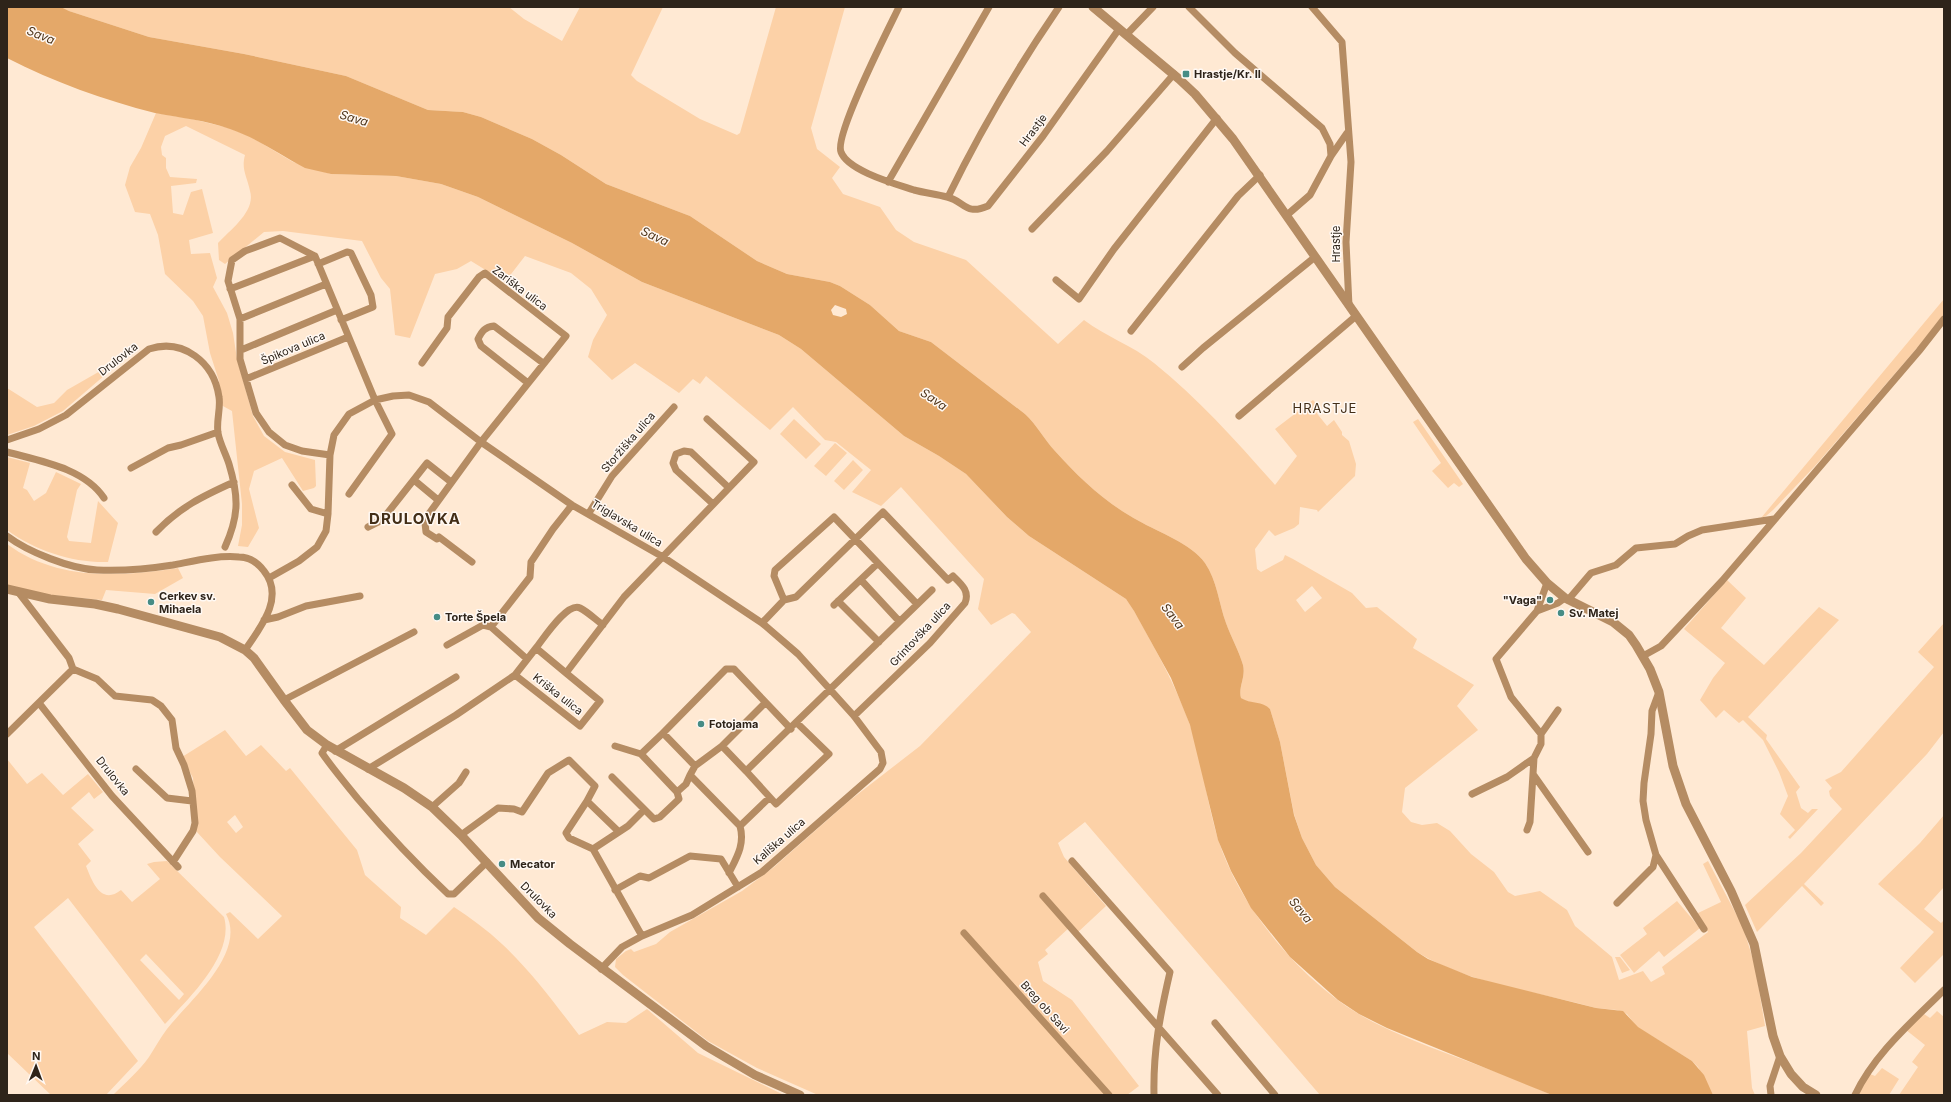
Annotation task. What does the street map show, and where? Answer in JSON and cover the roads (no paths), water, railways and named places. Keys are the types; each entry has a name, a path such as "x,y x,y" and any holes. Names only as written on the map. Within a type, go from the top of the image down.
{"street":[{"name":"Hrastje","path":"899,7 861,85 840,141 841,152 854,167 888,182 927,194 948,197 969,210 979,210 988,206 1123,32 1153,7"},
{"path":"888,182 989,7"},
{"path":"948,197 996,107 1038,38 1059,7"},
{"path":"1093,7 1174,74 1217,118 1260,175 1476,490 1526,559 1547,584 1567,599 1613,622 1629,636 1643,656 1659,692 1673,766 1686,804 1731,892 1754,944 1772,1036 1780,1056 1791,1074 1804,1087 1816,1095"},
{"path":"1189,7 1235,53 1322,128 1330,144 1331,156"},
{"name":"Hrastje","path":"1312,7 1342,42 1351,180 1346,242 1350,307"},
{"path":"1032,230 1107,152 1174,74"},
{"path":"1056,280 1079,299 1114,249 1217,118"},
{"path":"1287,215 1310,195 1331,156 1348,133"},
{"path":"1131,331 1238,196 1260,175"},
{"path":"270,578 299,561 317,547 326,531 330,455 302,451 285,445 269,432 256,412 240,359 240,319 228,281 232,260 245,251 280,238 315,256 336,310 375,400 392,434 349,494"},
{"path":"318,264 347,252 351,253 370,295 373,307 341,320"},
{"path":"230,289 315,256"},
{"name":"Hrastje","path":"1182,367 1203,348 1315,257"},
{"name":"Zariška ulica","path":"422,363 447,328 448,317 479,277 485,273 566,336 481,442"},
{"path":"240,319 326,284"},
{"name":"Špikova ulica","path":"241,350 336,310"},
{"path":"1239,416 1356,316"},
{"path":"1643,656 1661,646 1722,581 1919,351 1944,319"},
{"path":"528,383 481,346 478,339 481,332 487,327 494,326 543,363"},
{"name":"Špikova ulica","path":"246,379 348,336"},
{"name":"Drulovka","path":"7,440 39,429 66,415 149,349 161,346 176,347 190,351 209,370 216,381 220,397 218,432 234,482 236,518 225,547"},
{"name":"Triglavska ulica","path":"330,455 334,435 349,414 375,400 392,396 409,395 429,402 481,442 572,505 589,513 663,557 762,623"},
{"name":"Storžiška ulica","path":"589,513 612,476 674,407"},
{"path":"663,557 728,487 754,462 707,419"},
{"path":"131,468 168,448 218,432"},
{"path":"472,562 439,537 437,539 426,532 425,523 428,515 438,500 481,442"},
{"path":"713,504 676,470 673,463 676,454 684,451 691,452 728,487"},
{"path":"7,452 50,463 83,477 97,488 104,498"},
{"path":"368,527 382,520 427,463 451,482"},
{"path":"414,480 438,500"},
{"path":"156,532 171,516 196,499 234,482"},
{"path":"292,486 311,509 328,514"},
{"path":"447,645 483,625 491,627 530,576 531,562 552,529 572,505"},
{"name":"Grintovška ulica","path":"762,623 784,600 796,597 883,512 948,580 953,576 966,589 967,597 965,603 930,644 854,716"},
{"name":"Grintovška ulica","path":"784,600 774,576 775,570 834,517 877,564 917,604"},
{"path":"1537,611 1567,599 1591,573 1616,565 1636,548 1675,544 1702,530 1774,519"},
{"path":"7,536 23,548 58,561 95,570 128,570 226,556 251,559 261,566 270,578 272,602 264,620 245,650"},
{"name":"Kriška ulica","path":"566,673 624,597 663,557"},
{"path":"877,564 836,603 879,642"},
{"path":"861,580 899,621"},
{"path":"1541,734 1511,697 1496,659 1537,611 1547,584"},
{"name":"Drulovka","path":"7,589 50,599 96,604 118,609 220,637 245,650 254,658 307,730 335,751 404,788 432,807 487,862 538,918 601,969 706,1046 755,1075 800,1095"},
{"path":"746,771 791,729 932,590"},
{"path":"7,734 73,669 69,658 19,593"},
{"path":"264,620 278,617 306,606 360,596"},
{"name":"Kriška ulica","path":"536,648 600,701 580,726 515,675 527,659 565,612 573,607 580,608 603,625"},
{"name":"Kališka ulica","path":"601,969 622,947 642,936 692,914 762,872 880,769 883,763 881,752 854,716 831,689 798,654 762,623"},
{"name":"Kriška ulica","path":"491,627 527,659"},
{"path":"284,700 414,632"},
{"name":"Drulovka","path":"39,703 112,796 175,864 193,831 195,823 190,779 176,748 172,720 161,706 152,700 115,696 98,679 73,669"},
{"path":"641,754 726,669 734,669 791,729"},
{"path":"368,769 456,716 515,675"},
{"path":"335,751 456,677"},
{"path":"1659,692 1652,711 1651,734 1643,801 1656,855 1704,929"},
{"path":"677,792 686,784 696,766 722,746 765,702"},
{"path":"1527,830 1530,822 1534,758 1541,744 1541,734 1558,710"},
{"path":"722,746 776,804 829,754 797,723"},
{"path":"663,733 696,766"},
{"path":"327,746 322,753 330,765 380,825 448,894 454,894 487,862"},
{"path":"612,777 654,819 660,817 679,799 677,792 641,754 614,746"},
{"path":"1472,794 1507,777 1534,758"},
{"path":"461,835 498,808 514,809 522,812 548,773 569,760 595,786 566,833 569,838 593,849 642,936"},
{"name":"Drulovka","path":"136,769 167,798 192,801"},
{"path":"432,807 459,783 466,772"},
{"path":"1533,774 1588,852"},
{"path":"690,775 740,826 743,836 742,846 730,873"},
{"path":"740,826 769,798"},
{"path":"587,801 618,831"},
{"path":"593,849 618,831 628,826 644,810"},
{"path":"1617,903 1653,867 1656,855"},
{"path":"615,890 640,876 649,878 690,856 721,859 738,887"},
{"path":"1072,861 1170,972 1157,1026 1154,1054 1154,1095"},
{"path":"1043,896 1218,1095"},
{"name":"Breg ob Savi","path":"964,933 1109,1095"},
{"path":"1855,1095 1874,1063 1904,1028 1944,990"},
{"path":"1215,1023 1275,1095"},
{"path":"1771,1095 1770,1086 1780,1056"}],"water":[{"name":"Sava","path":"7,7 61,7 69,11 149,37 244,54 346,76 428,110 463,112 481,117 532,139 561,155 606,184 690,216 757,261 787,274 830,282 840,286 870,305 899,331 931,342 1025,414 1064,461 1084,481 1116,507 1183,544 1199,556 1205,563 1215,584 1226,623 1243,665 1244,674 1240,690 1241,698 1267,706 1270,709 1280,742 1294,815 1302,838 1316,865 1335,887 1428,959 1472,977 1596,1008 1623,1011 1638,1027 1692,1061 1704,1075 1713,1095 1552,1095 1387,1028 1359,1014 1338,1000 1290,957 1251,908 1231,871 1218,840 1190,725 1171,678 1126,599 1029,536 1007,517 966,474 939,456 904,436 801,349 779,335 642,282 572,243 478,197 441,184 396,176 331,174 305,168 259,142 230,129 202,121 155,113 117,102 61,83 7,58","holes":["835,305 846,309 847,314 841,317 833,315 831,310"]}],"place":[{"name":"Hrastje/Kr. II","path":"1186,74"},
{"name":"\"Vaga\"","path":"1550,600"},
{"name":"Cerkev sv. Mihaela","path":"151,602"},
{"name":"Sv. Matej","path":"1561,613"},
{"name":"Torte Špela","path":"437,617"},
{"name":"Fotojama","path":"701,724"},
{"name":"Mecator","path":"502,864"}],"district":[{"name":"HRASTJE","path":"1325,408"},
{"name":"DRULOVKA","path":"415,518"}]}
